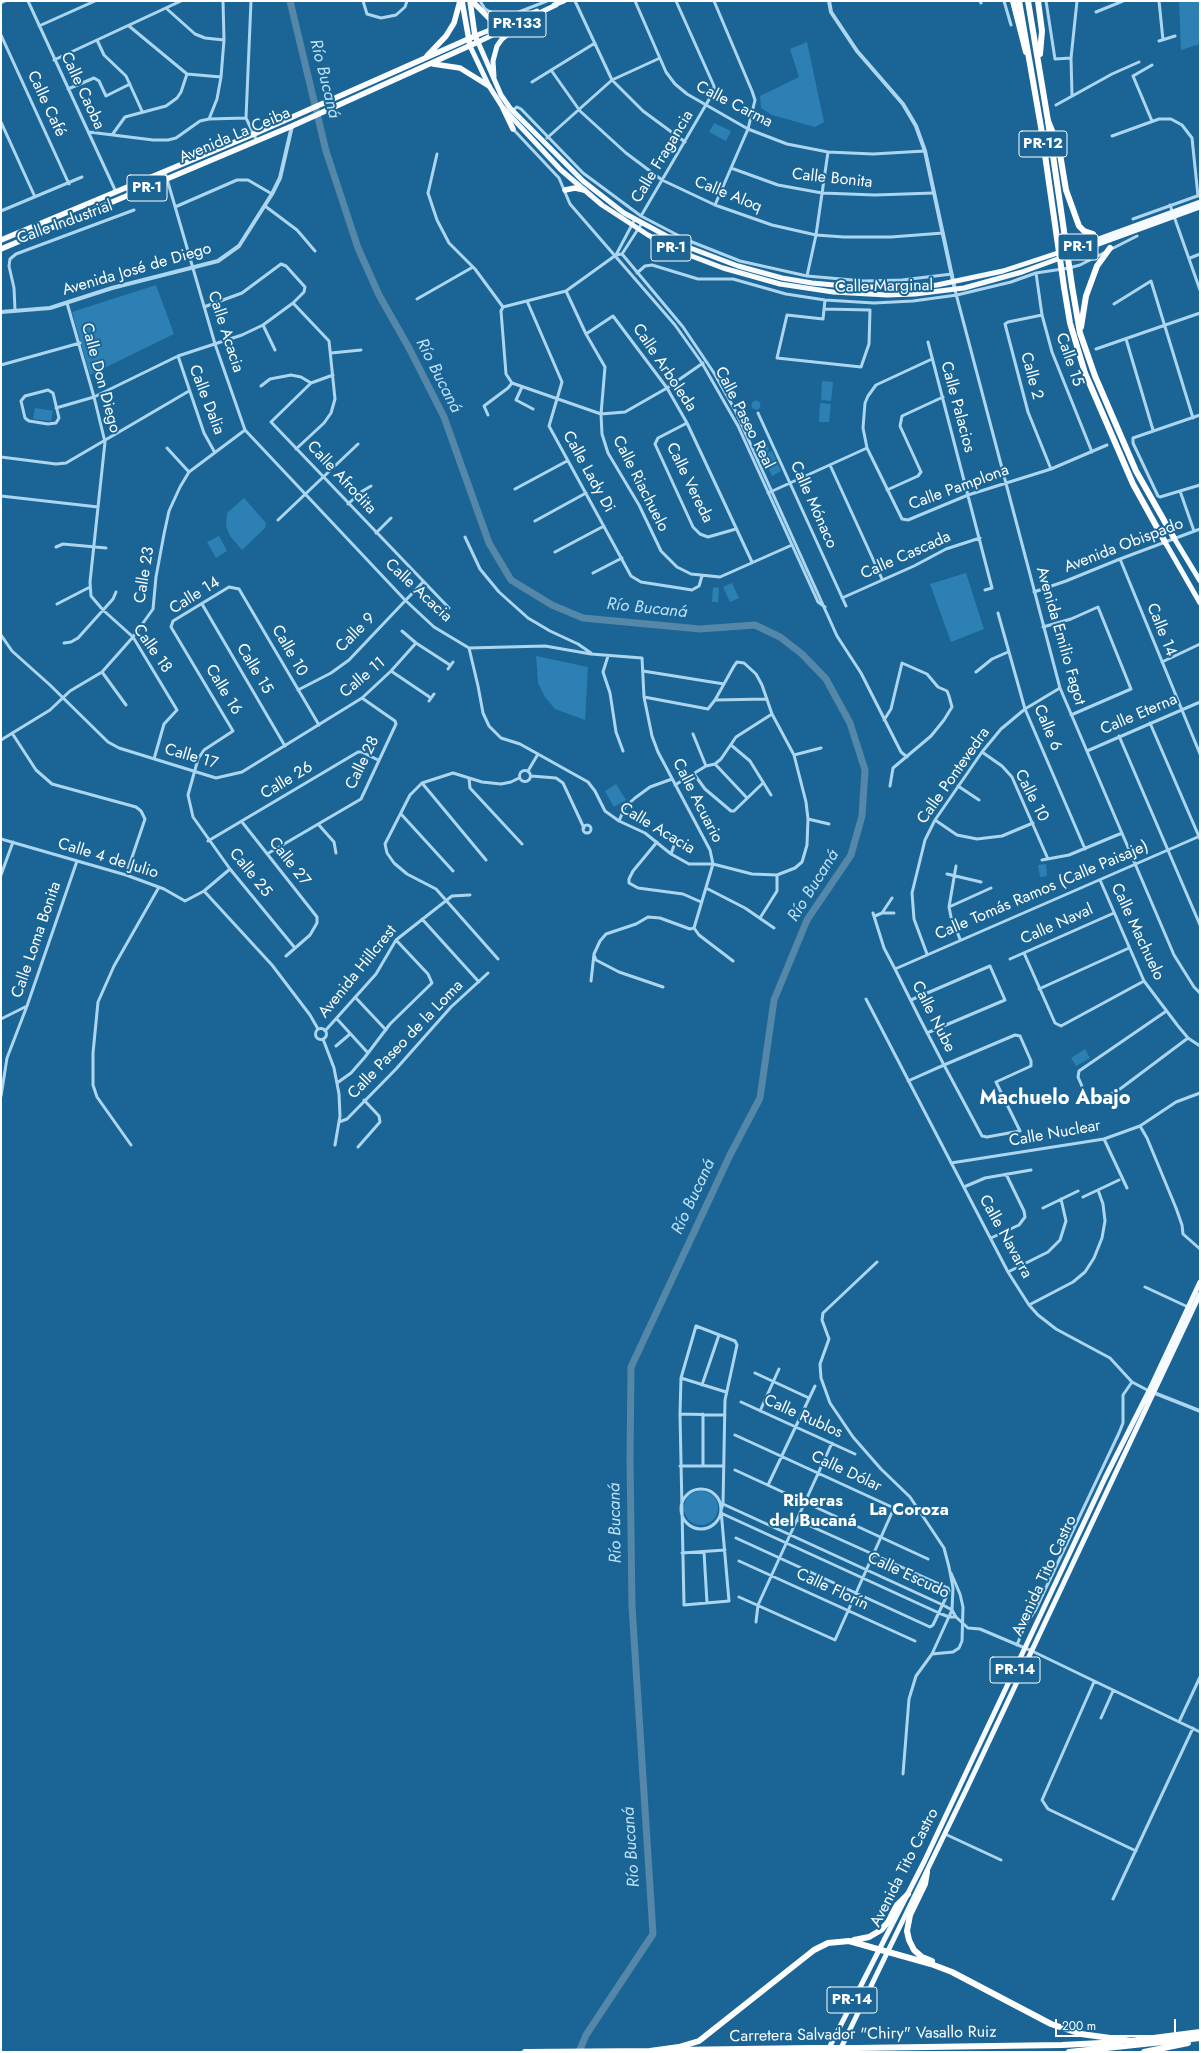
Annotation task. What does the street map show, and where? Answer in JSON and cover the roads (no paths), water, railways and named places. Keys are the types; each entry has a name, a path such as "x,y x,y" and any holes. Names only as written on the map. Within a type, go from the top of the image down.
{"highway":[{"path":"461,1 468,39"},
{"path":"424,60 446,36 454,23 461,1"},
{"path":"471,1 490,19 498,21 522,20"},
{"path":"471,1 475,36"},
{"path":"1012,1 1020,35 1030,63"},
{"name":"PR-12","path":"1019,1 1070,323 1086,373 1133,484 1165,542"},
{"name":"PR-12","path":"1028,1 1039,61 1080,333 1095,376 1125,448 1147,493 1174,538"},
{"path":"1038,1 1042,30 1039,61"},
{"name":"Avenida La Ceiba","path":"1,240 254,134 290,116 424,60 475,36"},
{"name":"PR-1","path":"475,36 478,42"},
{"name":"PR-1","path":"468,39 470,46"},
{"name":"Avenida La Ceiba","path":"1,249 327,111 433,64 478,42"},
{"path":"433,64 460,68 489,86"},
{"path":"503,108 513,128"},
{"path":"1048,121 1059,148 1066,190 1080,226 1084,231 1093,234"},
{"path":"565,190 575,188 584,190"},
{"path":"1080,333 1089,287 1100,260 1110,248"},
{"path":"927,1872 925,1884 908,1921 908,1938 914,1950 919,1955 945,1967 1051,2024 1081,2034 1132,2041"},
{"path":"650,2051 679,2047 699,2041 814,1950 828,1943 869,1937 881,1930 888,1922 897,1905 908,1894"},
{"path":"849,1940 952,1972"},
{"name":"Carretera Salvador \"Chiry\" Vasallo Ruiz","path":"526,2052 1062,2045 1132,2041 1200,2032"},
{"path":"1069,2052 1200,2039"},
{"path":"1144,2052 1200,2039"}],"main road":[{"name":"PR-133","path":"478,42 564,1"},
{"name":"PR-133","path":"475,36 522,20"},
{"path":"494,80 493,61 497,46 502,39 517,28 522,20"},
{"name":"PR-1","path":"478,42 501,94 513,110 583,181 635,219 665,237 703,254 753,271 793,280 856,287 916,287 953,283 1003,271 1079,246 1199,198"},
{"name":"PR-1","path":"470,46 489,86 503,108 562,170 584,190 638,229 673,249 701,261 780,284 826,291 888,295 955,290 986,283 1022,272 1200,207"},
{"name":"PR-12","path":"1174,538 1200,581"},
{"name":"PR-12","path":"1165,542 1200,603"},
{"name":"Avenida Tito Castro","path":"839,2052 927,1872 1032,1651 1200,1282"},
{"name":"Avenida Tito Castro","path":"826,2052 908,1894 1026,1648 1105,1478 1151,1392 1200,1294"}],"street":[{"path":"1,3 5,1"},
{"name":"Calle Caoba","path":"28,1 116,192"},
{"path":"39,26 95,1"},
{"path":"54,60 167,9 181,1"},
{"path":"209,119 217,99 221,77 224,40 223,1"},
{"path":"251,1 246,118 257,141"},
{"path":"363,1 367,14 381,18 396,15 405,7 407,1"},
{"path":"480,1 485,9 498,16 504,16 511,15 547,1"},
{"path":"575,1 612,80 643,111 685,142"},
{"name":"Calle Carma","path":"634,1 666,72 675,84 686,94 748,130 787,144 828,152 873,154 924,151"},
{"name":"Calle Fragancia","path":"641,216 713,95 714,86 676,1"},
{"path":"714,1 752,91 754,100 754,110 748,130 715,205"},
{"path":"829,1 832,12 857,51 906,109 916,126 924,151 944,233 955,290"},
{"path":"1004,1 1010,25"},
{"path":"1046,1 1055,59 1071,58"},
{"path":"1072,95 1071,58 1077,1"},
{"path":"1096,12 1110,5 1123,1"},
{"path":"1159,1 1161,41 1175,36"},
{"path":"167,9 195,34 206,38 224,40"},
{"path":"129,26 187,74 221,77"},
{"name":"Calle Café","path":"1,35 69,184"},
{"path":"97,40 104,54 126,76 142,111"},
{"path":"532,82 595,43"},
{"path":"548,138 580,111 612,80 660,58"},
{"path":"1056,105 1072,95 1139,62"},
{"path":"1152,65 1133,76 1152,121"},
{"name":"Calle Aloq","path":"551,70 580,111 626,153 662,180 715,205 772,225 816,235 883,237 944,233"},
{"path":"112,135 125,117 142,111 166,106 177,98 181,92 187,74"},
{"path":"68,89 94,78 99,82 106,96 130,84"},
{"path":"513,110 517,107 521,109 583,173 641,216 688,240 740,261 807,276 864,281 902,280 952,274"},
{"path":"88,132 153,140 168,140 176,138 200,121 209,119 246,118"},
{"path":"1112,136 1159,119 1171,119 1182,125 1192,138 1199,198"},
{"path":"1,122 35,197"},
{"name":"Avenida José de Diego","path":"1,312 50,308 112,288 218,261 239,246 272,194 280,178 292,126"},
{"path":"513,128 559,178 570,204 616,255"},
{"path":"807,276 816,235 828,152"},
{"path":"437,154 428,193 437,220 449,243 473,267 503,306"},
{"name":"Calle Bonita","path":"730,168 778,185 822,193 875,195 934,193"},
{"name":"Calle Acacia","path":"165,171 215,344 245,430 405,600 434,627 469,648 483,713 489,726 501,738 520,744 588,782 595,791 605,810 619,821 645,833 671,854 689,864 713,864 752,874 777,875 796,868 802,862 807,844 808,819 794,755 772,714 759,680 750,669 740,662 734,666 724,684"},
{"path":"1,210 69,184 82,177"},
{"path":"175,207 237,180 248,180 272,194"},
{"path":"265,206 298,230 315,251"},
{"path":"1133,219 1171,208 1190,258 1200,290"},
{"name":"Calle Industrial","path":"15,310 14,288 9,266 10,259 16,254 134,210"},
{"path":"616,255 631,224 635,219"},
{"path":"503,306 566,291 616,255 622,254 642,223"},
{"name":"Calle Marginal","path":"637,272 645,266 652,265 698,279 733,279 786,294 825,300 899,302 957,295 1011,282 1036,273 1080,265 1110,248 1137,236"},
{"name":"Calle Paseo Real","path":"622,254 683,327 706,360 735,410 773,491 837,636 861,673 901,752 907,757"},
{"path":"1190,258 1200,254"},
{"name":"Calle Paseo Real","path":"616,255 675,325 702,363 738,426 818,602 825,607"},
{"path":"56,408 94,397 178,356 242,335 263,325 293,303 304,292 305,286 286,266 281,264 242,293 204,307"},
{"path":"417,299 473,267"},
{"path":"634,276 637,272"},
{"name":"Calle 15","path":"1036,273 1042,315 1052,352 1092,452"},
{"path":"1114,304 1152,282 1193,418"},
{"name":"Avenida Emilio Fagot","path":"955,290 1060,688 1174,955 1194,987 1200,993"},
{"name":"Calle Riachuelo","path":"566,291 586,334 605,367 601,414 602,434 608,453 639,505 661,551 677,567 691,574 720,577 792,545"},
{"path":"824,309 870,310 869,344 861,367 777,358 788,315 823,319 824,309 825,300"},
{"name":"Calle Lady Di","path":"527,301 562,382 548,426 631,576 640,582 692,590 699,586 702,576"},
{"name":"Calle Don Diego","path":"67,303 80,343 105,442 98,507"},
{"path":"293,303 329,341 335,399 331,413 324,423 296,449"},
{"path":"503,306 501,311 506,374 512,383 601,414 625,412 667,388 706,360"},
{"path":"1096,349 1200,314"},
{"name":"Calle 2","path":"1042,315 1008,322 1005,326 1028,412 1051,469"},
{"name":"Calle Arboleda","path":"586,334 613,316 667,388 687,423 752,562"},
{"path":"263,325 275,350"},
{"path":"1126,339 1153,430"},
{"name":"Calle Palacios","path":"928,342 992,588 985,590"},
{"path":"1,365 80,343"},
{"path":"331,353 361,350"},
{"name":"Calle Dalia","path":"178,356 204,433 214,451"},
{"name":"Calle Pamplona","path":"932,359 878,384 872,389 866,400 863,428 867,448 900,518 905,520 968,495 1051,469 1107,445"},
{"path":"261,386 270,379 291,375 301,377 311,383"},
{"name":"Calle Afrodita","path":"333,375 321,378 311,383 271,422 449,608"},
{"path":"488,415 484,406 508,388 512,383"},
{"path":"522,386 516,400 533,408"},
{"path":"48,390 53,393 56,408 59,418 56,423 48,424 29,421 26,418 21,401 25,396 48,390"},
{"path":"1,457 56,464 66,463 105,442 189,391"},
{"path":"887,490 918,476 921,472 900,426 902,416 943,397"},
{"name":"Calle Mónaco","path":"758,413 846,606"},
{"path":"1200,415 1135,436 1133,438 1133,443 1158,496 1160,497 1200,485"},
{"name":"Calle Vereda","path":"687,423 658,438 655,444 693,527 700,534 708,537 736,529"},
{"path":"167,448 188,472 214,451 245,430"},
{"path":"278,520 358,444"},
{"path":"768,493 867,448"},
{"path":"515,488 567,461"},
{"path":"830,465 882,579"},
{"name":"Calle 23","path":"63,698 70,691 102,672 133,637 153,609 156,578 168,519 180,487 188,472"},
{"path":"348,504 361,492 371,486"},
{"path":"1180,491 1194,531"},
{"path":"535,521 586,494"},
{"path":"1,496 98,507"},
{"name":"Calle 18","path":"98,507 90,587 93,600 133,637 177,710 164,724 154,759"},
{"path":"376,533 391,518"},
{"path":"555,552 604,526"},
{"name":"Avenida Obispado","path":"1034,592 1066,582 1120,559 1200,529"},
{"path":"465,537 480,569 499,592 528,618 550,631 578,644 591,654"},
{"name":"Calle Cascada","path":"842,598 946,549 980,538"},
{"path":"56,547 63,544 106,548"},
{"path":"559,550 562,554"},
{"path":"593,573 622,558"},
{"name":"Calle 14","path":"1120,559 1200,754"},
{"path":"598,570 600,575"},
{"name":"Calle 9","path":"298,690 331,673 349,660 423,582"},
{"path":"57,604 90,587"},
{"name":"Calle 14","path":"174,631 171,627 173,621 229,587 239,589"},
{"name":"Calle 10","path":"239,589 319,725"},
{"path":"64,643 71,642 78,638 113,599 116,592"},
{"name":"Calle 15","path":"202,604 285,746"},
{"path":"1043,627 1071,619 1098,607 1131,689 1071,715"},
{"name":"Calle 6","path":"998,613 1025,709 1085,848"},
{"name":"Calle 16","path":"174,631 233,731 204,750 198,759 195,772"},
{"path":"402,631 416,643 450,665"},
{"name":"Calle 17","path":"1,635 12,651 108,742 120,748 216,778 233,776 319,725"},
{"name":"Calle 11","path":"319,725 362,698 391,671 416,643"},
{"path":"1162,662 1200,644"},
{"path":"469,648 545,646 608,656 603,672 610,694 616,732 623,751"},
{"path":"976,672 992,659 1008,652"},
{"name":"Calle Acuario","path":"608,656 642,658 644,697 652,736 658,752 710,850 713,864 694,928"},
{"path":"448,669 453,662"},
{"path":"884,720 891,709 902,663 927,674 938,687 947,691 952,707 931,736 893,768 890,786"},
{"path":"391,671 431,698"},
{"path":"643,671 724,684 708,709 644,697"},
{"path":"102,672 126,705"},
{"name":"Calle Pontevedra","path":"927,954 914,920 912,893 925,840 934,820 982,752 1011,719 1060,688"},
{"path":"429,701 434,694"},
{"path":"1,740 50,710 63,698"},
{"name":"Calle 28","path":"267,854 361,799 396,724 395,721 362,698"},
{"path":"715,700 767,699"},
{"name":"Calle Eterna","path":"1086,751 1200,702"},
{"path":"675,785 706,766 714,764 736,737 772,714"},
{"path":"1150,723 1200,838"},
{"path":"12,733 36,770 52,784 136,807 141,811 145,819 126,875"},
{"path":"693,734 706,766"},
{"path":"1119,736 1200,925"},
{"path":"731,745 750,761 771,795"},
{"path":"794,755 821,748"},
{"name":"Calle 26","path":"208,841 358,752 362,752 378,760"},
{"name":"Calle 10","path":"982,752 1002,766 1012,777 1048,859"},
{"path":"528,771 538,754"},
{"path":"714,764 748,798"},
{"path":"528,771 531,776"},
{"path":"498,959 436,889 407,874 394,863 387,853 385,844 410,795 422,783 453,773 482,782 501,784 511,782 519,778 521,772 528,771"},
{"name":"Calle 25","path":"195,772 188,795 193,817 208,841 295,948"},
{"path":"694,774 705,789 728,810 734,811 764,784"},
{"path":"519,778 523,782 526,782 531,776"},
{"path":"531,776 556,778 563,783 584,828"},
{"path":"469,778 470,788 522,844"},
{"path":"619,821 625,807 634,798 650,787 672,779"},
{"path":"422,783 486,860"},
{"path":"958,786 979,800"},
{"path":"401,814 453,871"},
{"path":"808,819 829,824"},
{"path":"934,820 958,834 977,839 1002,836 1033,823"},
{"name":"Calle 27","path":"242,822 317,917 316,923 310,935 295,948"},
{"path":"318,824 334,842 336,853"},
{"path":"1042,860 1069,855 1122,833"},
{"path":"671,854 677,837"},
{"name":"Calle Tomás Ramos (Calle Paisaje)","path":"895,968 1135,864 1200,838"},
{"name":"Calle 4 de Julio","path":"1,839 126,875 159,887 185,901 204,891"},
{"path":"1,875 13,842"},
{"path":"657,842 631,876 629,883 638,888 683,894 701,902"},
{"name":"Calle Loma Bonita","path":"1,1096 7,1058 27,1006 77,861"},
{"path":"956,866 949,907 960,939"},
{"path":"230,868 204,891 272,965 310,1015 318,1029 325,1031 327,1036 324,1040"},
{"path":"947,874 981,882"},
{"path":"760,918 777,891 777,875"},
{"name":"Calle Machuelo","path":"1100,880 1144,981 1166,1012 1188,1038 1200,1046"},
{"path":"131,1145 97,1097 93,1085 93,1053 98,1002 114,966 159,887"},
{"path":"706,888 745,908 774,928"},
{"path":"949,907 991,888"},
{"name":"Avenida Hillcrest","path":"325,1031 376,974 396,940 446,899 452,896 470,894"},
{"path":"882,913 892,898"},
{"path":"882,913 894,913"},
{"name":"Calle Nube","path":"882,913 874,914 878,936 927,1033 944,1065 978,1129 982,1136 987,1137 1020,1131 996,1082 1031,1066 1032,1061 1020,1036 1014,1035 944,1065"},
{"name":"Calle Naval","path":"1010,959 1114,913"},
{"path":"592,981 594,954 600,941 606,934 636,924 648,917 660,918 690,929 694,928 699,935 733,961"},
{"path":"422,919 479,982"},
{"path":"337,1082 351,1072 386,1030 432,982 428,974 396,940"},
{"path":"286,956 295,948"},
{"path":"1040,989 1129,948"},
{"path":"1024,953 1054,1023 1061,1026 1144,981"},
{"path":"594,954 596,960 619,972 663,987"},
{"path":"911,1000 990,966 1004,1000 927,1033"},
{"name":"Calle Paseo de la Loma","path":"339,1122 347,1119 451,1008 488,973"},
{"path":"356,996 386,1030"},
{"name":"Calle Navarra","path":"866,999 1008,1272 1029,1305 1038,1315 1056,1329 1110,1358 1132,1382 1151,1392 1200,1411"},
{"path":"1,1019 27,1006"},
{"path":"1166,1012 1082,1070 1078,1077 1088,1100 1096,1102 1120,1088 1188,1038"},
{"path":"336,1019 368,1053"},
{"path":"318,1029 316,1032 316,1037 318,1040 324,1040"},
{"path":"336,1046 350,1034"},
{"path":"324,1040 330,1054 337,1082 339,1122 335,1145"},
{"path":"908,1081 944,1065"},
{"name":"Calle Nuclear","path":"951,1163 1104,1139 1140,1126 1176,1102 1200,1093"},
{"path":"358,1147 380,1122 379,1116 364,1100"},
{"path":"1140,1126 1176,1208 1182,1225 1183,1234 1200,1249"},
{"path":"1104,1139 1128,1188"},
{"path":"964,1187 985,1178 1031,1170"},
{"path":"991,1238 1019,1225 1025,1218 1024,1211 1006,1174"},
{"path":"1083,1197 1118,1180"},
{"path":"1029,1305 1073,1282 1084,1272 1094,1258 1102,1238 1104,1221 1103,1204 1098,1190"},
{"path":"1044,1208 1078,1191"},
{"path":"1008,1272 1048,1252 1060,1240 1066,1221 1060,1199"},
{"path":"876,1262 822,1313 822,1320 829,1340 820,1364 821,1378 830,1403 853,1437 881,1469 910,1497 944,1548 949,1567 953,1588 952,1610 932,1654 916,1676 909,1699 903,1774"},
{"path":"1145,1287 1188,1307"},
{"path":"681,1378 680,1466 682,1553 684,1605 729,1601 723,1514 722,1510 720,1502 716,1495 710,1490 694,1490 687,1494 682,1500 681,1508 682,1516 686,1523 692,1527 700,1529 708,1528 715,1524 720,1517 722,1510 723,1504 726,1392 737,1345 734,1341 696,1326 681,1378"},
{"path":"702,1385 719,1335"},
{"path":"760,1411 779,1369"},
{"path":"755,1373 809,1398"},
{"path":"681,1378 726,1392"},
{"path":"1017,1645 1026,1624 1035,1611 1119,1433 1123,1423 1123,1395 1132,1382"},
{"path":"768,1485 815,1386"},
{"name":"Calle Rublos","path":"741,1402 855,1454"},
{"path":"680,1414 725,1415"},
{"path":"703,1414 703,1466"},
{"name":"Calle Dólar","path":"735,1435 894,1508 835,1640 739,1597"},
{"path":"756,1622 758,1605 817,1472 832,1443"},
{"path":"680,1466 724,1466"},
{"path":"735,1470 928,1559"},
{"name":"Calle Escudo","path":"723,1504 943,1605 952,1610 956,1617 949,1617 939,1613 862,1579 786,1542 723,1514"},
{"path":"736,1538 930,1627 933,1625 950,1591 948,1588 796,1520"},
{"path":"682,1553 725,1550"},
{"path":"704,1552 707,1603"},
{"name":"Calle Florín","path":"739,1561 915,1641"},
{"path":"932,1654 953,1652 959,1648 962,1641 963,1624 960,1594 949,1567"},
{"path":"956,1617 968,1628 980,1629 1026,1648 1094,1682 1200,1731"},
{"path":"1179,1722 1200,1677"},
{"path":"1094,1682 1042,1800 1048,1809 1136,1851"},
{"path":"1101,1718 1113,1691"},
{"path":"1113,1899 1193,1728"},
{"path":"945,1834 1001,1860"}],"waterway":[{"name":"Río Bucaná","path":"290,1 326,151 358,248 379,295 409,348 444,417 489,543 511,580 552,605 583,618 700,629 755,625 780,637 802,654 826,679 850,723 865,770 862,816 851,855 807,920 774,1000 760,1098 730,1155 631,1367 630,1459 632,1606 653,1934 586,2035 579,2052"}],"district":[{"name":"Machuelo Abajo","path":"1055,1099"},
{"name":"La Coroza","path":"909,1511"},
{"name":"Riberas del Bucaná","path":"813,1512"}]}
